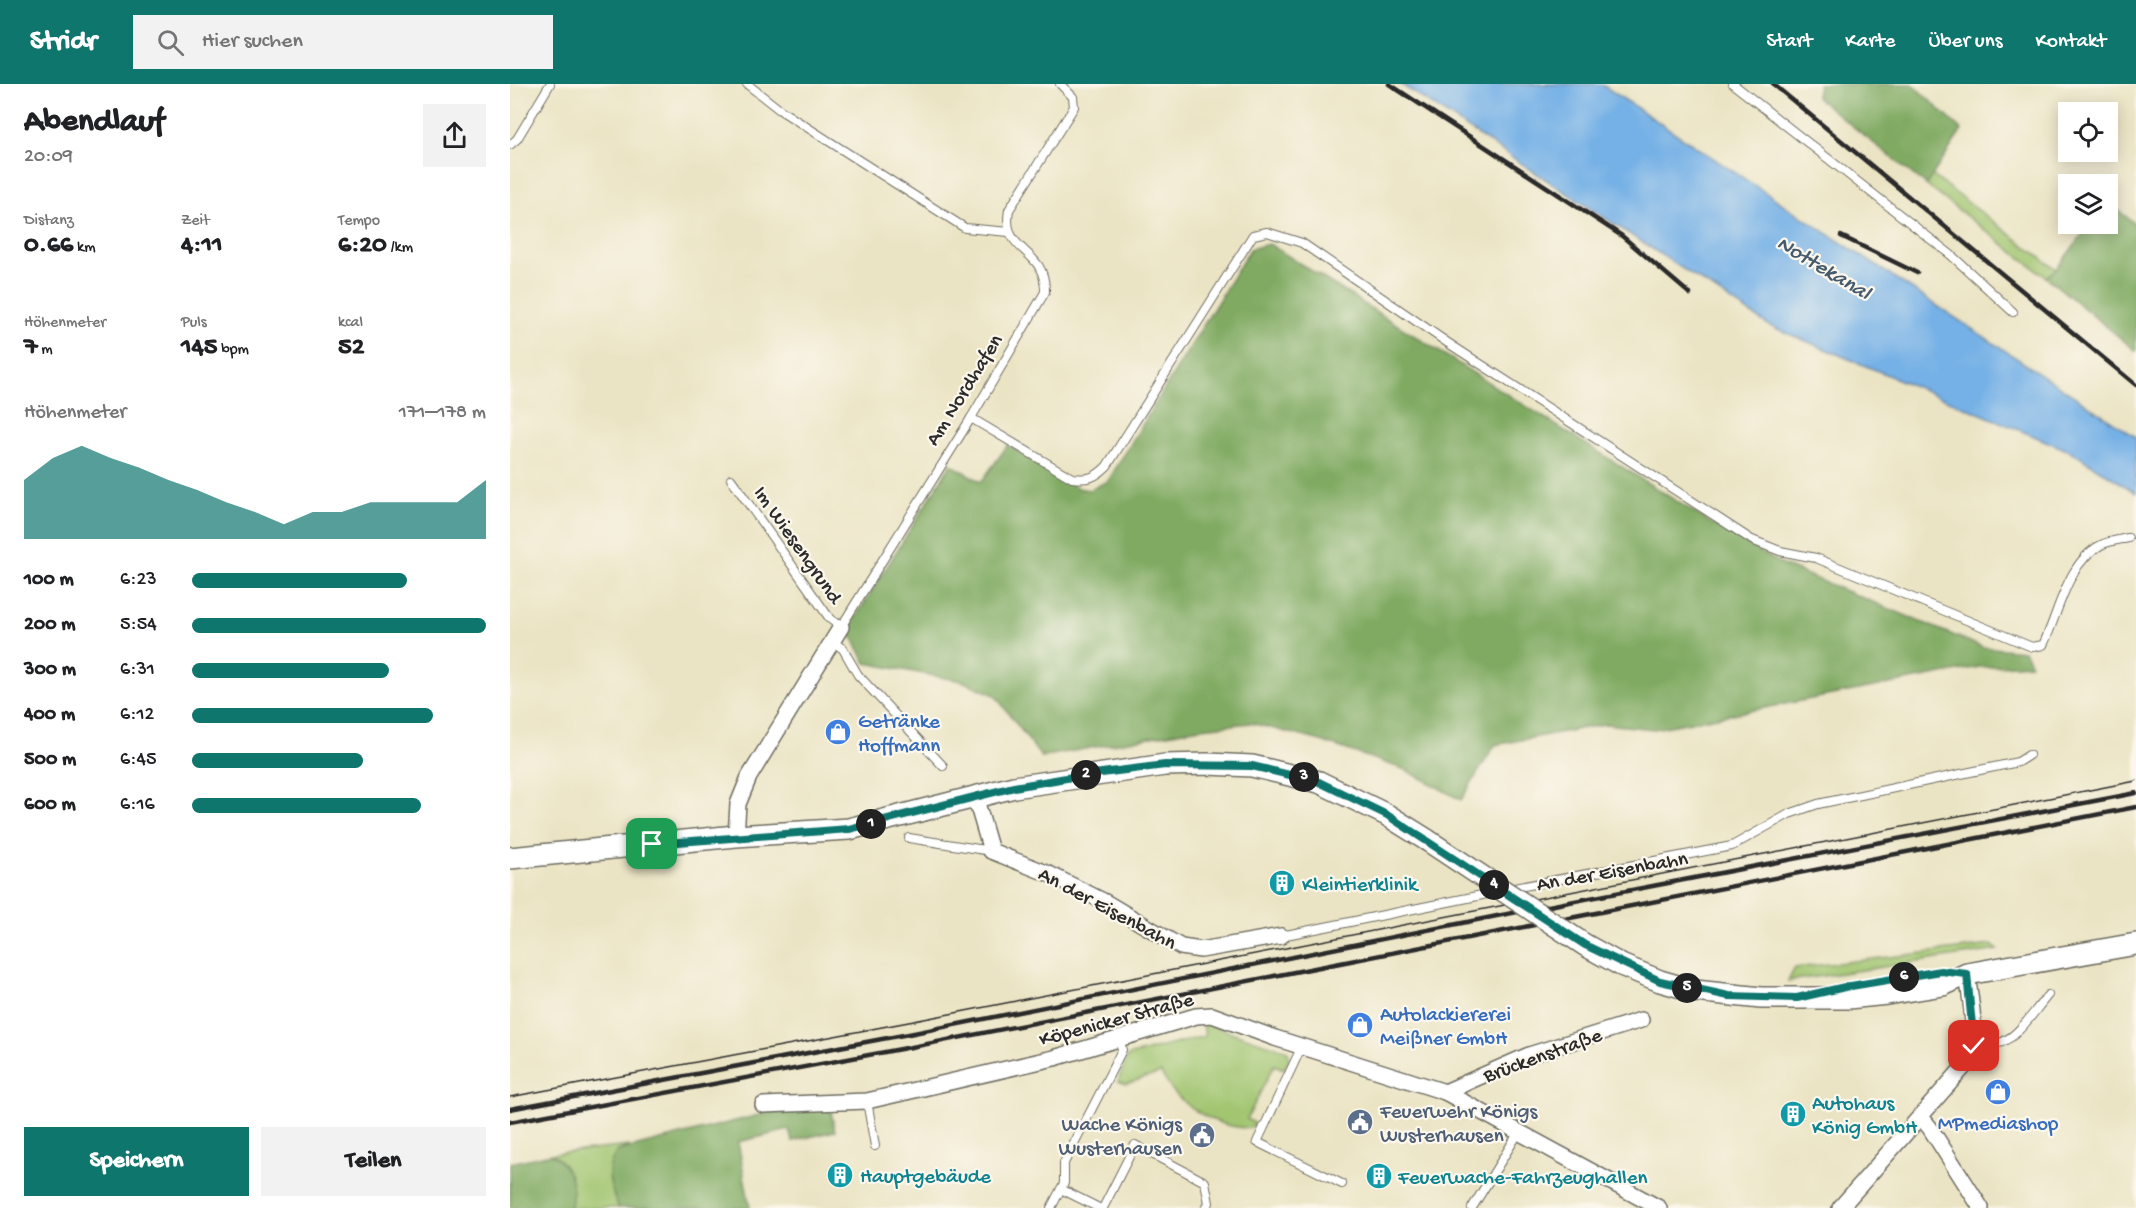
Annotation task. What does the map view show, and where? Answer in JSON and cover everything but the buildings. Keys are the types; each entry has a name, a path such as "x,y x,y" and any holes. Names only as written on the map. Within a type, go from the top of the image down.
{"main road":[{"path":"510,858 736,836 849,829 975,796 1045,782 1165,765 1252,766 1292,774 1345,792 1427,840 1585,945 1621,965 1660,981 1695,991 1750,998 1848,999 1943,985 1967,974 2136,944"}],"street":[{"name":"Am Nordhafen","path":"736,836 738,804 749,777 841,627"},
{"path":"975,796 991,851"},
{"name":"An der Eisenbahn","path":"991,851 1050,874 1105,902 1181,947 1201,950 1281,936"},
{"path":"1840,1208 1961,1073 1974,1046 1967,974"},
{"name":"Köpenicker Straße","path":"763,1105 867,1101 1120,1040 1196,1016 1212,1015 1446,1092 1659,1208"},
{"name":"Brückenstraße","path":"1446,1092 1529,1055 1641,1020"},
{"path":"1920,1117 1930,1128 1981,1208"}],"lane":[{"path":"510,145 517,139 550,84"},
{"path":"747,84 780,110 965,228 1009,232 1009,210 1074,107 1073,97 1060,84"},
{"path":"1732,84 1942,248 2013,312"},
{"name":"Am Nordhafen","path":"841,627 971,418 1045,292 1045,278 1040,265 1014,241 1009,232"},
{"path":"971,418 1072,478 1087,480 1098,475 1107,466 1253,235 1267,232 1302,243 1448,343 1752,540 1780,551 1816,558 2031,647 2043,645 2074,572 2092,551 2108,542 2128,538"},
{"name":"Im Wiesengrund","path":"731,479 830,619 841,627"},
{"path":"832,641 843,649 858,675 943,766"},
{"name":"An der Eisenbahn","path":"1281,936 1528,885 1697,855 1732,846 1789,814 1818,804 2018,762 2029,755"},
{"name":"An der Eisenbahn","path":"909,837 991,851"},
{"path":"1974,1046 1988,1047 2009,1041 2048,995"},
{"path":"1051,1208 1064,1183 1064,1163 1122,1050 1120,1040"},
{"path":"1302,1046 1257,1142 1342,1184"},
{"path":"867,1101 875,1146"},
{"path":"1472,1208 1519,1132"},
{"path":"1061,1189 1101,1208 1135,1145 1205,1182 1209,1203 1206,1208"}],"green space":[{"path":"1818,84 1912,84 1962,130 1926,185 1816,97"},
{"path":"1932,175 2056,269 2046,277 1926,185"},
{"path":"2118,210 2136,224 2136,351 2046,277 2056,269 2083,234 2118,234"},
{"path":"1269,244 1711,523 1783,565 1982,647 2024,651 2031,664 1979,667 1654,729 1605,724 1495,745 1461,800 1406,770 1321,741 1251,723 1200,728 1041,757 995,695 962,681 866,663 848,629 951,464 981,482 1008,445 1078,488 1089,490 1108,481 1250,249"},
{"path":"1992,945 1998,950 1788,981 1795,968"},
{"path":"1207,1024 1288,1051 1289,1059 1284,1069 1274,1065 1247,1119 1256,1124 1250,1128 1223,1124 1198,1112 1177,1095 1161,1073 1126,1084 1118,1081 1128,1056 1205,1036 1203,1025"},
{"path":"830,1106 835,1131 792,1141 789,1130 738,1142 750,1208 619,1208 611,1186 609,1171 618,1151 782,1109"},
{"path":"630,1146 618,1151 614,1197 619,1208 570,1208 573,1192 570,1177 563,1164 551,1154"},
{"path":"551,1154 563,1164 570,1177 573,1192 570,1208 510,1208 510,1163"}],"water":[{"name":"Nottekanal","path":"1400,84 1601,84 2136,437 2136,493 2072,452 1770,326"}],"tram line":[{"path":"510,1097 914,1021 2136,781"}],"railway":[{"path":"1389,84 1622,236 1690,294"},
{"path":"1773,84 2136,385"},
{"path":"1841,236 1917,273"},
{"path":"510,1109 914,1033 1502,915 2136,793"},
{"path":"510,1122 917,1046 2136,807"}],"place":[{"name":"Getränke Hoffmann","path":"838,732"},
{"name":"Kleintierklinik","path":"1282,883"},
{"name":"Autolackiererei Meißner GmbH","path":"1360,1025"},
{"name":"MPmediashop","path":"1998,1092"},
{"name":"Autohaus König GmbH","path":"1793,1114"},
{"name":"Feuerwehr Königs Wusterhausen","path":"1360,1122"},
{"name":"Wache Königs Wusterhausen","path":"1202,1135"},
{"name":"Hauptgebäude","path":"840,1175"},
{"name":"Feuerwache-Fahrzeughallen","path":"1379,1176"}],"route":[{"path":"652,844 849,829 975,796 1078,776 1165,765 1252,766 1292,774 1345,792 1427,840 1585,945 1621,965 1660,981 1695,991 1729,996 1797,998 1845,987 1941,971 1967,974 1974,1046"}]}
